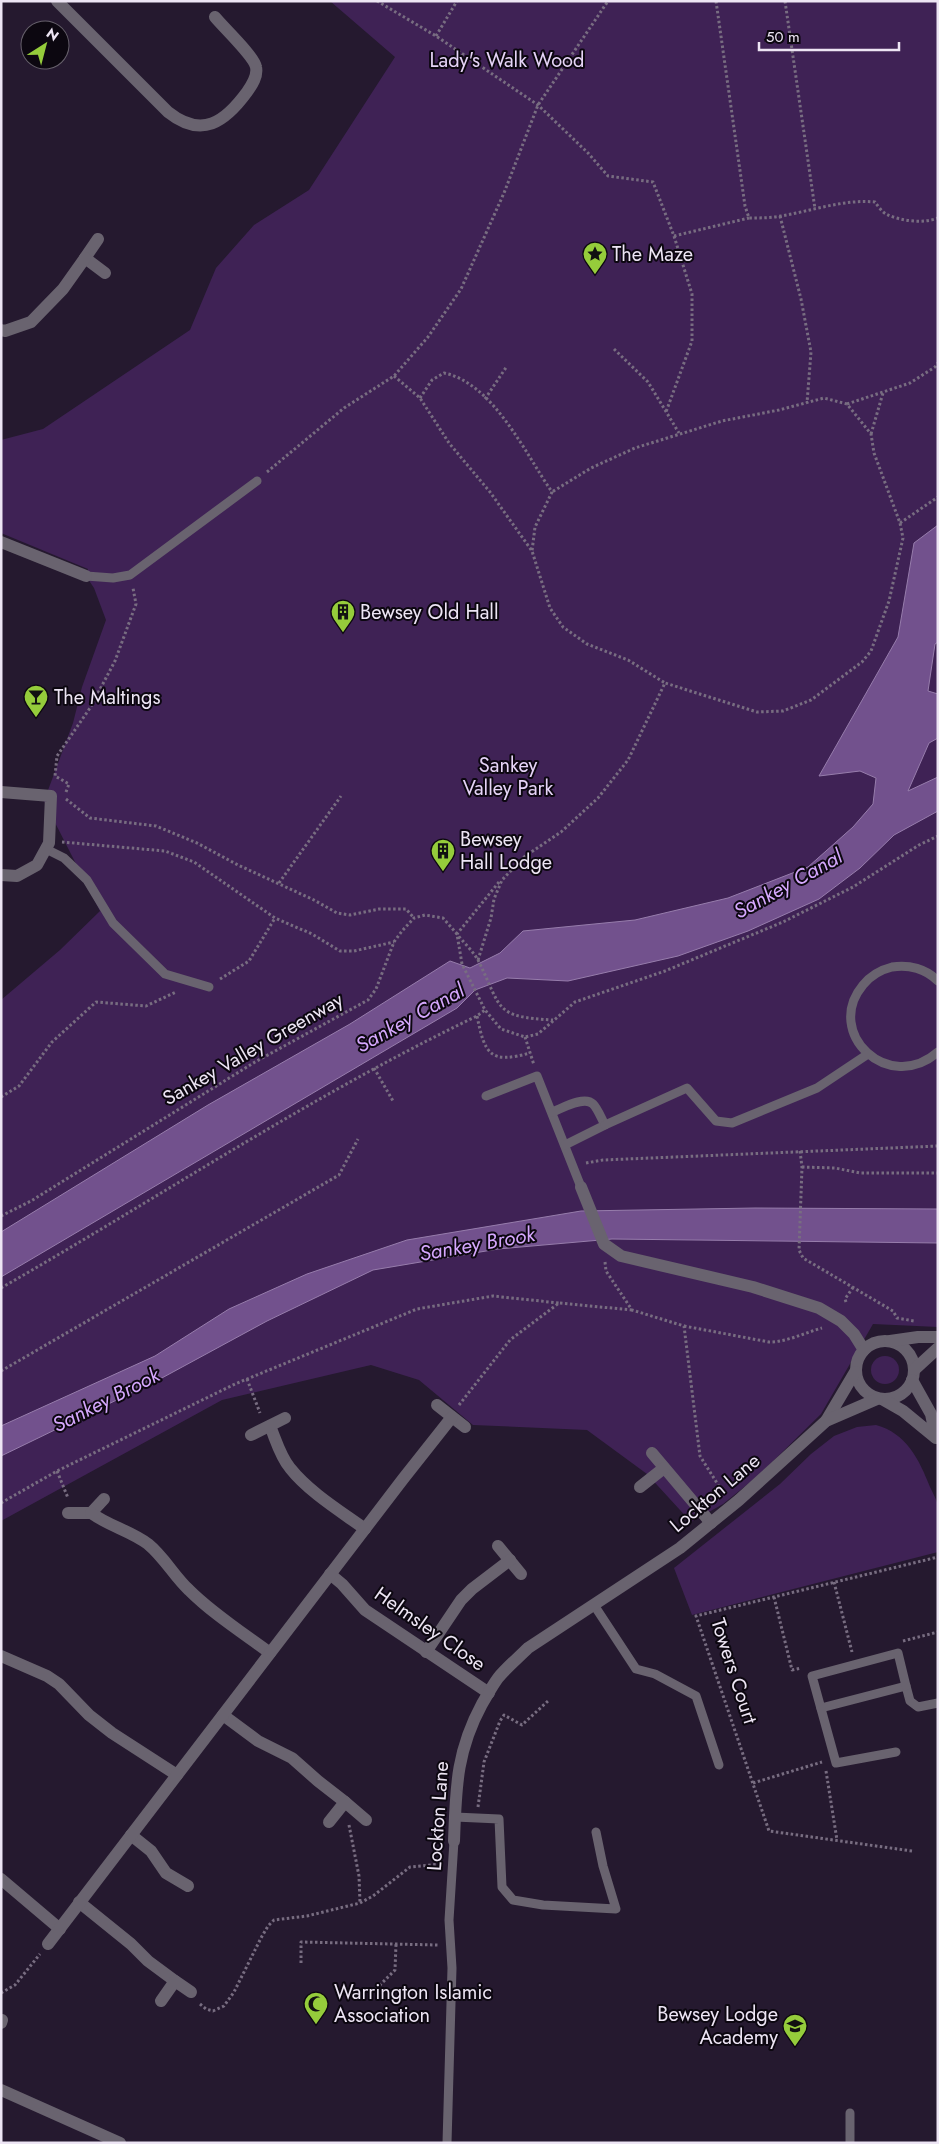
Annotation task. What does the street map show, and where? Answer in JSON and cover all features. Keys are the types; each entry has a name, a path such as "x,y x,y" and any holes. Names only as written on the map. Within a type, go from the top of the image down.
{"street":[{"path":"57,1 168,112 181,121 198,125 218,122 230,112 252,84 257,73 256,65 250,57 215,17"},
{"path":"1,330 5,331 31,322 63,289 98,239"},
{"path":"85,258 105,273"},
{"path":"1,542 86,576"},
{"path":"1,792 51,796 48,846 37,865 17,876 1,875"},
{"path":"581,1187 604,1244 621,1256 753,1287 819,1308 841,1321 854,1334 864,1350"},
{"path":"937,1441 903,1411 869,1395 862,1388 856,1372 859,1356 872,1344 918,1337 938,1337"},
{"path":"890,1341 905,1349 913,1363 913,1375 931,1414 937,1441"},
{"path":"880,1399 896,1398 903,1394 913,1375 938,1348"},
{"name":"Lockton Lane","path":"454,1842 456,1787 462,1749 467,1734 497,1679 528,1648 680,1548 711,1523 826,1421 856,1372"},
{"name":"Lockton Lane","path":"826,1421 880,1399"},
{"path":"437,1405 465,1427"},
{"path":"48,1944 452,1416"},
{"path":"251,1435 285,1418"},
{"path":"268,1427 290,1468 324,1498 365,1529"},
{"path":"652,1453 711,1523"},
{"path":"640,1487 664,1468"},
{"path":"92,1513 104,1499"},
{"path":"68,1513 92,1513 113,1527 138,1537 150,1546 187,1589 270,1653"},
{"path":"498,1546 521,1574"},
{"path":"426,1652 461,1600 472,1589 510,1560"},
{"name":"Helmsley Close","path":"330,1574 342,1584 365,1610 489,1692"},
{"path":"1,1656 47,1676 59,1684 89,1715 112,1733 177,1775"},
{"path":"223,1715 258,1741 292,1758 366,1820"},
{"path":"330,1822 345,1802"},
{"path":"131,1835 155,1856 160,1867 166,1873 188,1886"},
{"path":"1,1880 60,1929"},
{"path":"80,1902 131,1944 148,1962 191,1992"},
{"path":"161,2002 174,1980"},
{"path":"1,2090 120,2143"}],"lane":[{"path":"86,576 113,578 130,575 257,482"},
{"path":"48,846 87,880 113,923 165,974 209,987"},
{"path":"938,981 918,968 900,966 884,969 869,978 858,991 852,1007 852,1025 857,1041 868,1054 882,1063 898,1067 914,1066 929,1060 938,1052"},
{"path":"565,1145 604,1125 687,1088 716,1121 732,1123 817,1088 868,1054"},
{"path":"486,1096 537,1076 581,1187"},
{"path":"552,1112 581,1101 589,1101 594,1105 604,1125"},
{"path":"594,1605 636,1669 655,1674 696,1696 719,1765"},
{"path":"896,1752 836,1763 812,1676 898,1653 910,1701 918,1707 938,1704"},
{"path":"821,1708 906,1686"},
{"path":"454,1817 499,1819 502,1887 513,1900 543,1905 616,1908 602,1866 596,1832"},
{"name":"Lockton Lane","path":"447,2143 452,1945 449,1920 454,1842"},
{"path":"850,2114 850,2143"}],"path":[{"path":"376,1 436,36 538,105 588,153 608,176 653,182 674,236 692,294 692,341 666,412"},
{"path":"436,36 457,1"},
{"path":"257,482 344,408 394,376 428,337 461,289 504,193 538,105 608,1"},
{"path":"716,1 745,206 749,218"},
{"path":"785,1 815,209"},
{"path":"674,236 749,218 780,216 866,201 875,202 884,213 902,219 929,222 938,218"},
{"path":"780,216 801,299 811,352 807,403"},
{"path":"614,349 648,382 679,433"},
{"path":"532,551 535,527 552,492 591,468 635,448 722,421 824,398 847,404 910,383 936,367 938,363"},
{"path":"485,399 507,366"},
{"path":"420,398 432,380 444,373 455,375 471,384 499,412 552,492"},
{"path":"394,376 420,398 449,443 490,492 532,551 550,608 563,627 587,644 628,660 665,683 757,712 783,711 811,700 862,662 871,651 890,601 900,562 903,538 900,522 874,453 871,434 883,393"},
{"path":"847,404 871,434"},
{"path":"900,522 938,497"},
{"path":"130,575 136,604 114,661 90,708 57,756 55,776 69,784 64,798 90,818 156,826 197,843 337,913 350,915 379,909 406,910 414,918 425,914 443,918 478,960 495,1000 500,1007 508,1012 532,1019 553,1020"},
{"path":"665,683 628,760 598,798 560,832 524,857 502,880 458,934 462,964 485,1010 501,1029 525,1037 538,1034 576,1002 665,971 783,922 853,887 919,845 938,836"},
{"path":"279,883 341,796"},
{"path":"48,846 64,842 165,851 194,862 275,918 312,934 340,951 354,951 394,942"},
{"path":"478,960 491,918 494,899 502,880"},
{"path":"209,987 249,961 275,918"},
{"name":"Sankey Valley Greenway","path":"1,1216 31,1201 270,1053 368,1000 376,989 394,942 414,918"},
{"path":"1,1097 19,1086 52,1042 96,1002 146,1006 172,992 181,991"},
{"path":"1,1288 266,1130 374,1068 477,1016 485,1010"},
{"path":"477,1016 481,1036 492,1054 500,1058 510,1058 530,1053"},
{"path":"525,1037 537,1076"},
{"path":"374,1068 393,1101"},
{"path":"1,1371 339,1175 358,1139"},
{"path":"573,1165 603,1160 938,1146"},
{"path":"800,1151 802,1167 799,1250 803,1258 854,1286 893,1311 897,1318 920,1321"},
{"path":"802,1167 834,1168 860,1173 938,1173"},
{"path":"604,1244 606,1271 632,1310"},
{"path":"846,1302 845,1299 854,1286"},
{"path":"1,1503 57,1471 247,1379 417,1309 493,1296 632,1310 684,1326 769,1342 782,1342 822,1328"},
{"path":"452,1416 510,1340 559,1303"},
{"path":"684,1326 700,1456 722,1491"},
{"path":"247,1379 268,1427"},
{"path":"57,1471 69,1500 68,1513"},
{"name":"Towers Court","path":"912,1851 769,1831 696,1616 938,1557"},
{"path":"834,1582 856,1664"},
{"path":"774,1597 792,1670 803,1667 812,1676"},
{"path":"898,1653 903,1640 938,1632"},
{"path":"478,1807 484,1762 500,1721 504,1715 522,1725 548,1701"},
{"path":"753,1783 834,1758"},
{"path":"824,1761 837,1840"},
{"path":"345,1802 359,1876 360,1903"},
{"path":"191,1992 194,1999 206,2009 213,2011 221,2009 234,1992 261,1938 272,1921 307,1916 360,1903 373,1896 410,1867 453,1863"},
{"path":"301,1962 301,1942 452,1945"},
{"path":"1,1993 15,1985 48,1944"},
{"path":"376,1989 395,1970 396,1944"}],"green space":[{"name":"Sankey Valley Park","path":"330,1 938,1 938,1327 873,1324 821,1414 759,1475 723,1504 691,1522 647,1474 587,1430 473,1425 419,1380 371,1365 222,1400 1,1521 1,1000 60,950 100,911 44,801 73,723 82,687 106,620 94,588 86,576 88,569 1,533 1,440 43,429 190,330 216,268 254,225 309,190 395,57"},
{"path":"885,1356 895,1360 899,1370 895,1380 885,1384 875,1380 871,1370 875,1360"},
{"path":"876,1425 896,1434 910,1449 921,1467 938,1505 938,1552 692,1615 674,1568 780,1484 811,1454 834,1436 857,1427"}],"water":[{"name":"Sankey Canal","path":"938,525 938,642 935,644 928,691 938,694 938,738 929,743 908,791 938,777 938,811 894,835 860,868 819,899 748,931 678,956 568,981 507,978 475,990 457,1008 1,1277 1,1232 208,1105 350,1024 450,961 470,968 500,953 523,931 635,920 728,898 808,867 853,827 873,804 876,778 860,771 819,776 898,637 914,543"},
{"name":"Sankey Brook","path":"755,1208 938,1209 938,1243 612,1239 498,1249 373,1270 267,1321 160,1379 1,1456 1,1426 155,1356 229,1309 307,1274 407,1240 581,1211"}],"place":[{"name":"The Maze","path":"595,275"},
{"name":"Bewsey Old Hall","path":"343,633"},
{"name":"The Maltings","path":"36,718"},
{"name":"Bewsey Hall Lodge","path":"443,872"},
{"name":"Warrington Islamic Association","path":"316,2025"},
{"name":"Bewsey Lodge Academy","path":"795,2047"}],"park label":[{"name":"Lady's Walk Wood","path":"507,60"}]}
